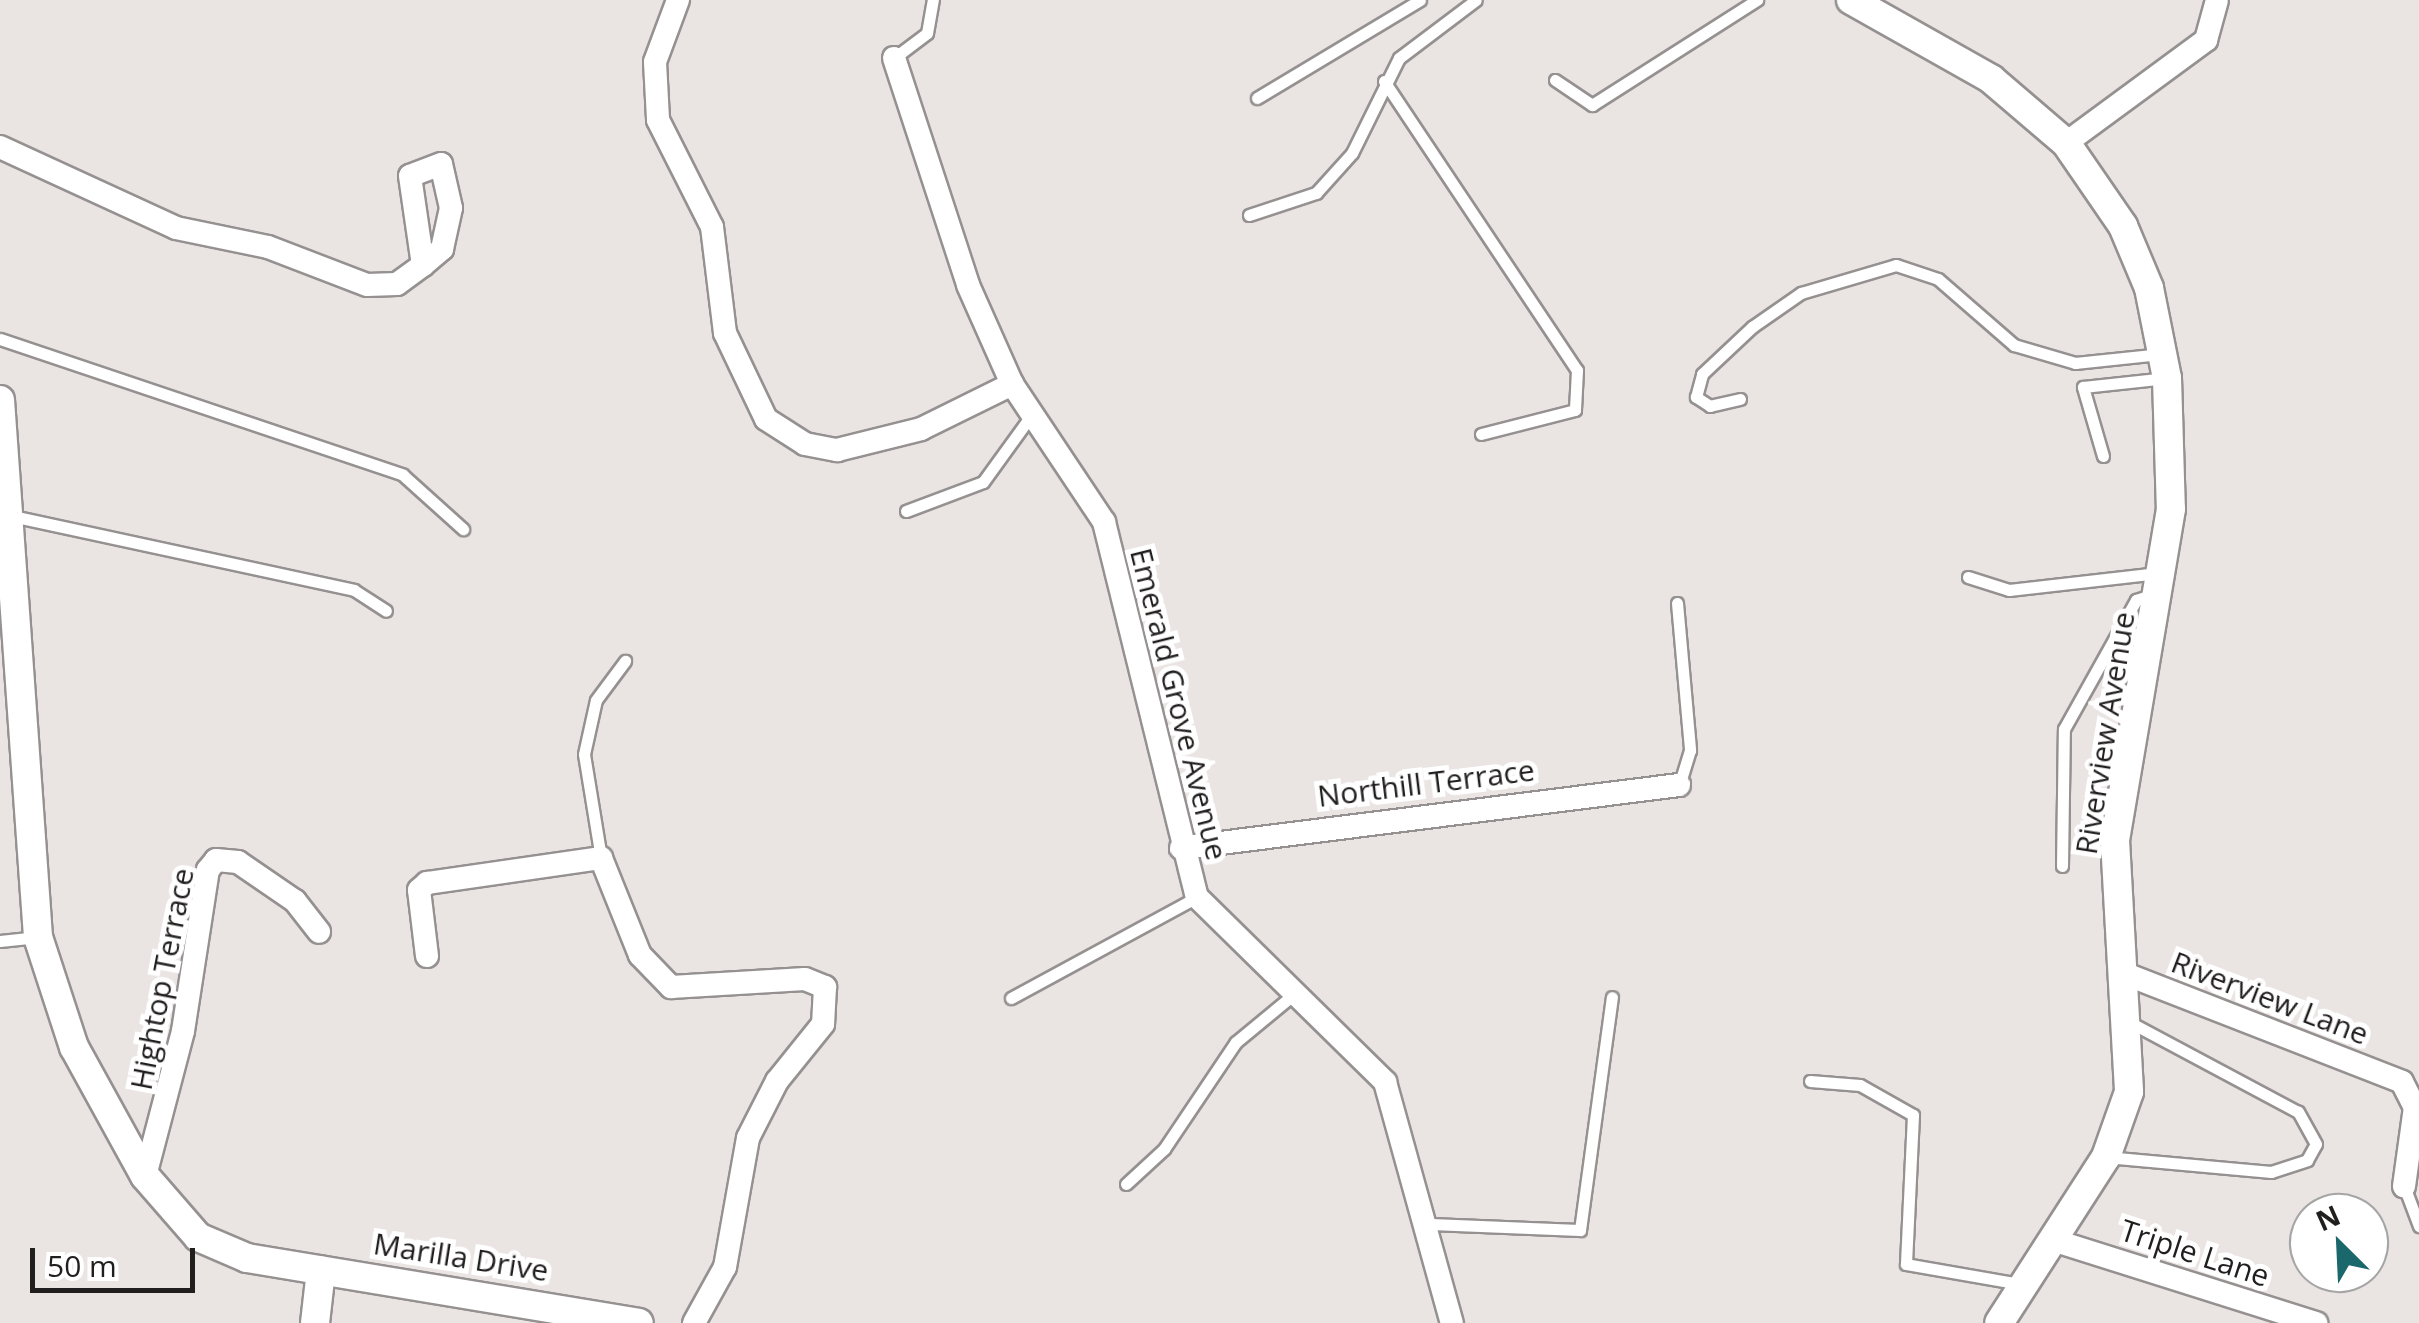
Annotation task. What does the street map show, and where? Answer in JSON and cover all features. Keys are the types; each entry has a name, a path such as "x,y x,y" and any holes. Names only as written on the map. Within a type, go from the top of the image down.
{"street":[{"path":"678,0 655,62 658,120 712,227 725,333 766,419 805,444 837,450 921,429 1012,384"},
{"name":"Riverview Avenue","path":"1851,0 1991,80 2066,143 2123,226 2165,366 2174,464 2161,583 2115,840 2131,1023 2129,1092 2106,1157 2056,1241 1999,1323"},
{"path":"2066,143 2206,40 2218,0"},
{"name":"Emerald Grove Avenue","path":"894,58 968,285 1012,384 1037,411 1104,522 1181,848 1198,897 1384,1082 1430,1224 1452,1323"},
{"path":"0,148 176,228 268,246 367,285 398,284 422,265"},
{"name":"Marilla Drive","path":"0,400 8,515 8,637 38,937 74,1047 144,1176 198,1238 320,1270 639,1323"},
{"name":"Northill Terrace","path":"1181,848 1679,786"},
{"path":"428,956 419,890 438,878 601,858 654,977 671,987 805,979 829,996 822,1024 776,1080 748,1138 725,1267 694,1323"},
{"name":"Hightop Terrace","path":"144,1176 183,1031 208,870 216,860 238,862 294,901 320,932"},
{"name":"Riverview Lane","path":"2128,975 2402,1082 2415,1107 2404,1186"},
{"name":"Triple Lane","path":"2056,1241 2316,1323"},
{"path":"315,1323 320,1270"}],"lane":[{"path":"894,58 927,32 933,0"},
{"path":"1257,98 1420,0"},
{"path":"1248,215 1316,193 1352,153 1384,81 1399,58 1476,0"},
{"path":"1555,80 1592,104 1756,0"},
{"path":"1384,81 1577,370 1575,410 1482,434"},
{"path":"1740,399 1710,406 1696,397 1702,374 1752,327 1800,293 1896,266 1938,279 2014,345 2075,363 2165,366"},
{"path":"0,339 404,475 463,529"},
{"path":"2103,456 2083,387 2165,366"},
{"path":"906,510 983,482 1022,418 1037,411"},
{"path":"8,515 354,590 386,611"},
{"path":"1968,577 2009,590 2161,583"},
{"path":"2062,866 2064,729 2136,600 2161,583"},
{"path":"1677,603 1690,750 1679,786"},
{"path":"601,858 584,754 596,700 626,660"},
{"path":"1011,998 1198,897"},
{"path":"0,941 38,937"},
{"path":"1126,1184 1164,1149 1236,1042 1294,994"},
{"path":"1430,1224 1580,1230 1612,997"},
{"path":"2106,1157 2271,1172 2308,1160 2316,1144 2298,1112 2131,1023"},
{"path":"1810,1081 1860,1085 1913,1115 1906,1264 2025,1285"},
{"path":"2404,1186 2419,1226"}]}
